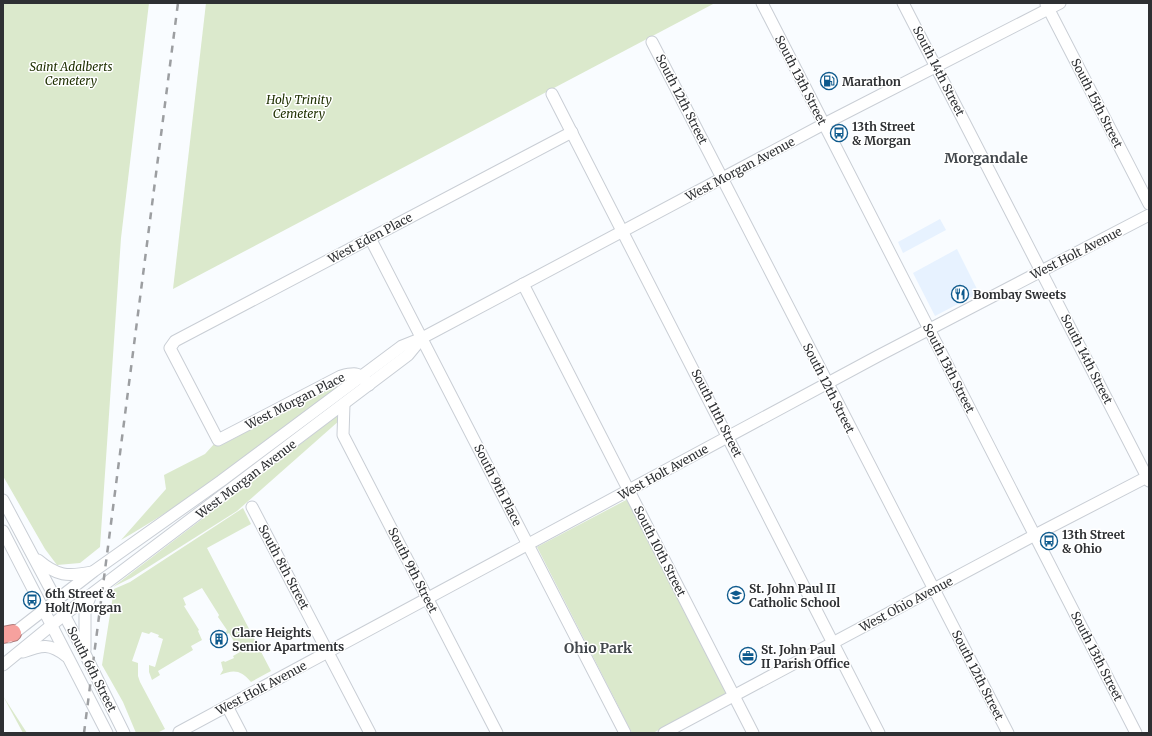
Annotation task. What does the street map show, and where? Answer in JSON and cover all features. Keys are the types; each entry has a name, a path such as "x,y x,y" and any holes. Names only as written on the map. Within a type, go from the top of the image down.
{"street":[{"name":"South 13th Street","path":"762,3 1136,733"},
{"name":"South 14th Street","path":"903,3 1148,478"},
{"name":"West Morgan Avenue","path":"56,600 94,571 222,481 402,346 422,338 1047,6 1060,3"},
{"name":"South 15th Street","path":"1047,6 1149,204"},
{"name":"South 12th Street","path":"652,42 1008,733"},
{"name":"South 11th Street","path":"552,94 729,436 879,733"},
{"name":"West Eden Place","path":"218,440 171,351 171,346 175,341 572,132"},
{"name":"West Holt Avenue","path":"179,732 929,329 1149,216"},
{"name":"South 9th Place","path":"370,238 529,544 625,733"},
{"name":"South 10th Street","path":"523,284 753,733"},
{"name":"West Morgan Avenue","path":"64,615 408,355 422,338"},
{"name":"West Morgan Place","path":"218,440 341,376 354,373 362,375 369,385"},
{"name":"South 9th Street","path":"344,404 343,435 497,733"},
{"name":"West Ohio Avenue","path":"664,733 833,642 934,590 1034,535 1148,478"},
{"name":"South 6th Street","path":"3,500 85,654 124,733"},
{"name":"South 8th Street","path":"252,507 370,733"},
{"name":"South 6th Street","path":"3,531 107,733"},
{"path":"35,558 49,570 59,574 72,576 94,571"},
{"path":"85,654 86,610 90,596"},
{"path":"6,637 56,600"},
{"path":"3,665 64,615"},
{"path":"15,655 34,648 49,646 57,649 70,660"},
{"path":"227,706 241,733"}],"shaded area":[{"path":"940,219 946,230 903,253 898,242"},
{"path":"957,249 979,293 935,316 913,273"}],"green space":[{"name":"Saint Adalberts Cemetery","path":"3,3 149,3 121,238 100,547 80,563 57,565 45,549 3,476"},
{"name":"Holy Trinity Cemetery","path":"206,3 715,3 173,289"},
{"path":"343,380 344,382 235,465 179,504 121,540 166,489 164,475 205,454 215,443 220,446"},
{"path":"341,413 340,420 237,511 131,578 113,587"},
{"path":"628,499 728,694 653,733 632,733 537,547"},
{"path":"243,508 251,524 207,548 271,671 251,682 244,675 233,671 220,675 223,670 221,662 234,658 233,656 240,652 229,633 227,634 227,630 218,617 219,615 202,588 183,598 186,605 184,606 199,630 198,631 202,640 191,646 193,650 158,671 160,675 152,680 149,672 149,665 155,667 163,639 158,637 159,635 151,632 149,634 142,632 132,661 138,663 138,676 140,682 165,729 157,733 136,733 123,702 102,665 114,589 130,582"},
{"path":"3,696 27,733 23,733"}],"railway":[{"path":"84,733 178,3"}],"place":[{"name":"Marathon","path":"829,81"},
{"name":"13th Street & Morgan","path":"839,133"},
{"name":"Bombay Sweets","path":"960,294"},
{"name":"13th Street & Ohio","path":"1049,541"},
{"name":"St. John Paul II Catholic School","path":"736,595"},
{"name":"6th Street & Holt/Morgan","path":"32,600"},
{"name":"Clare Heights Senior Apartments","path":"219,639"},
{"name":"St. John Paul II Parish Office","path":"748,656"}],"district":[{"name":"Morgandale","path":"986,158"},
{"name":"Ohio Park","path":"598,648"}]}
